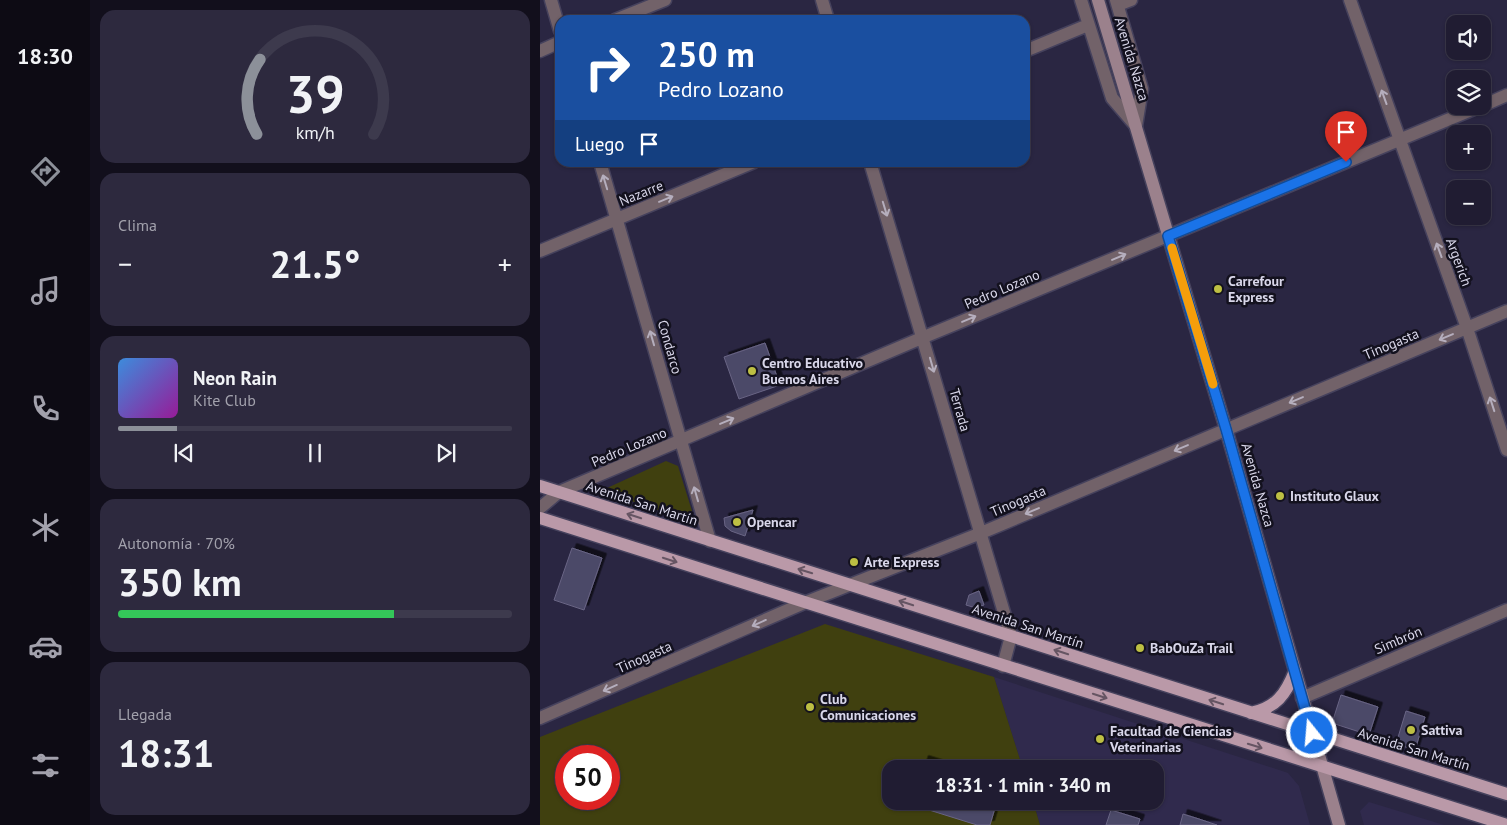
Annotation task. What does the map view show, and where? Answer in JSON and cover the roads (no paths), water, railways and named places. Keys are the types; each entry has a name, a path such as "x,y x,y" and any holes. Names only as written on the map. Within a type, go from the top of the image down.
{"main road":[{"name":"Avenida Nazca","path":"1098,0 1226,429 1339,825"},
{"name":"Avenida San Martín","path":"540,486 1507,794"},
{"path":"540,518 1507,825"},
{"path":"1250,713 1271,707 1281,699 1294,671"}],"street":[{"path":"551,0 555,15"},
{"path":"628,15 665,0"},
{"path":"822,0 826,15"},
{"name":"Avenida Nazca","path":"1081,0 1112,98 1136,126"},
{"path":"1117,3 1131,0"},
{"name":"Argerich","path":"1350,0 1467,328 1507,450"},
{"name":"Avenida Nazca","path":"1117,3 1142,88 1136,126"},
{"path":"1030,49 1088,25"},
{"path":"540,51 555,44"},
{"name":"Pedro Lozano","path":"1491,102 1507,95"},
{"name":"Pedro Lozano","path":"540,508 559,492 924,337 1460,115"},
{"name":"Condarco","path":"601,167 710,541"},
{"name":"Nazarre","path":"540,251 742,167"},
{"name":"Terrada","path":"872,167 924,337 1011,636"},
{"name":"Tinogasta","path":"540,718 804,603 852,586 981,533 1507,311"},
{"name":"Simbrón","path":"1302,698 1507,610"},
{"path":"1003,666 1011,636"}],"place":[{"name":"Carrefour Express","path":"1218,289"},
{"name":"Centro Educativo Buenos Aires","path":"752,371"},
{"name":"Instituto Glaux","path":"1280,496"},
{"name":"Opencar","path":"737,522"},
{"name":"Arte Express","path":"854,562"},
{"name":"BabOuZa Trail","path":"1140,648"},
{"name":"Club Comunicaciones","path":"810,707"},
{"name":"Sattiva","path":"1411,730"},
{"name":"Facultad de Ciencias Veterinarias","path":"1100,739"}]}
